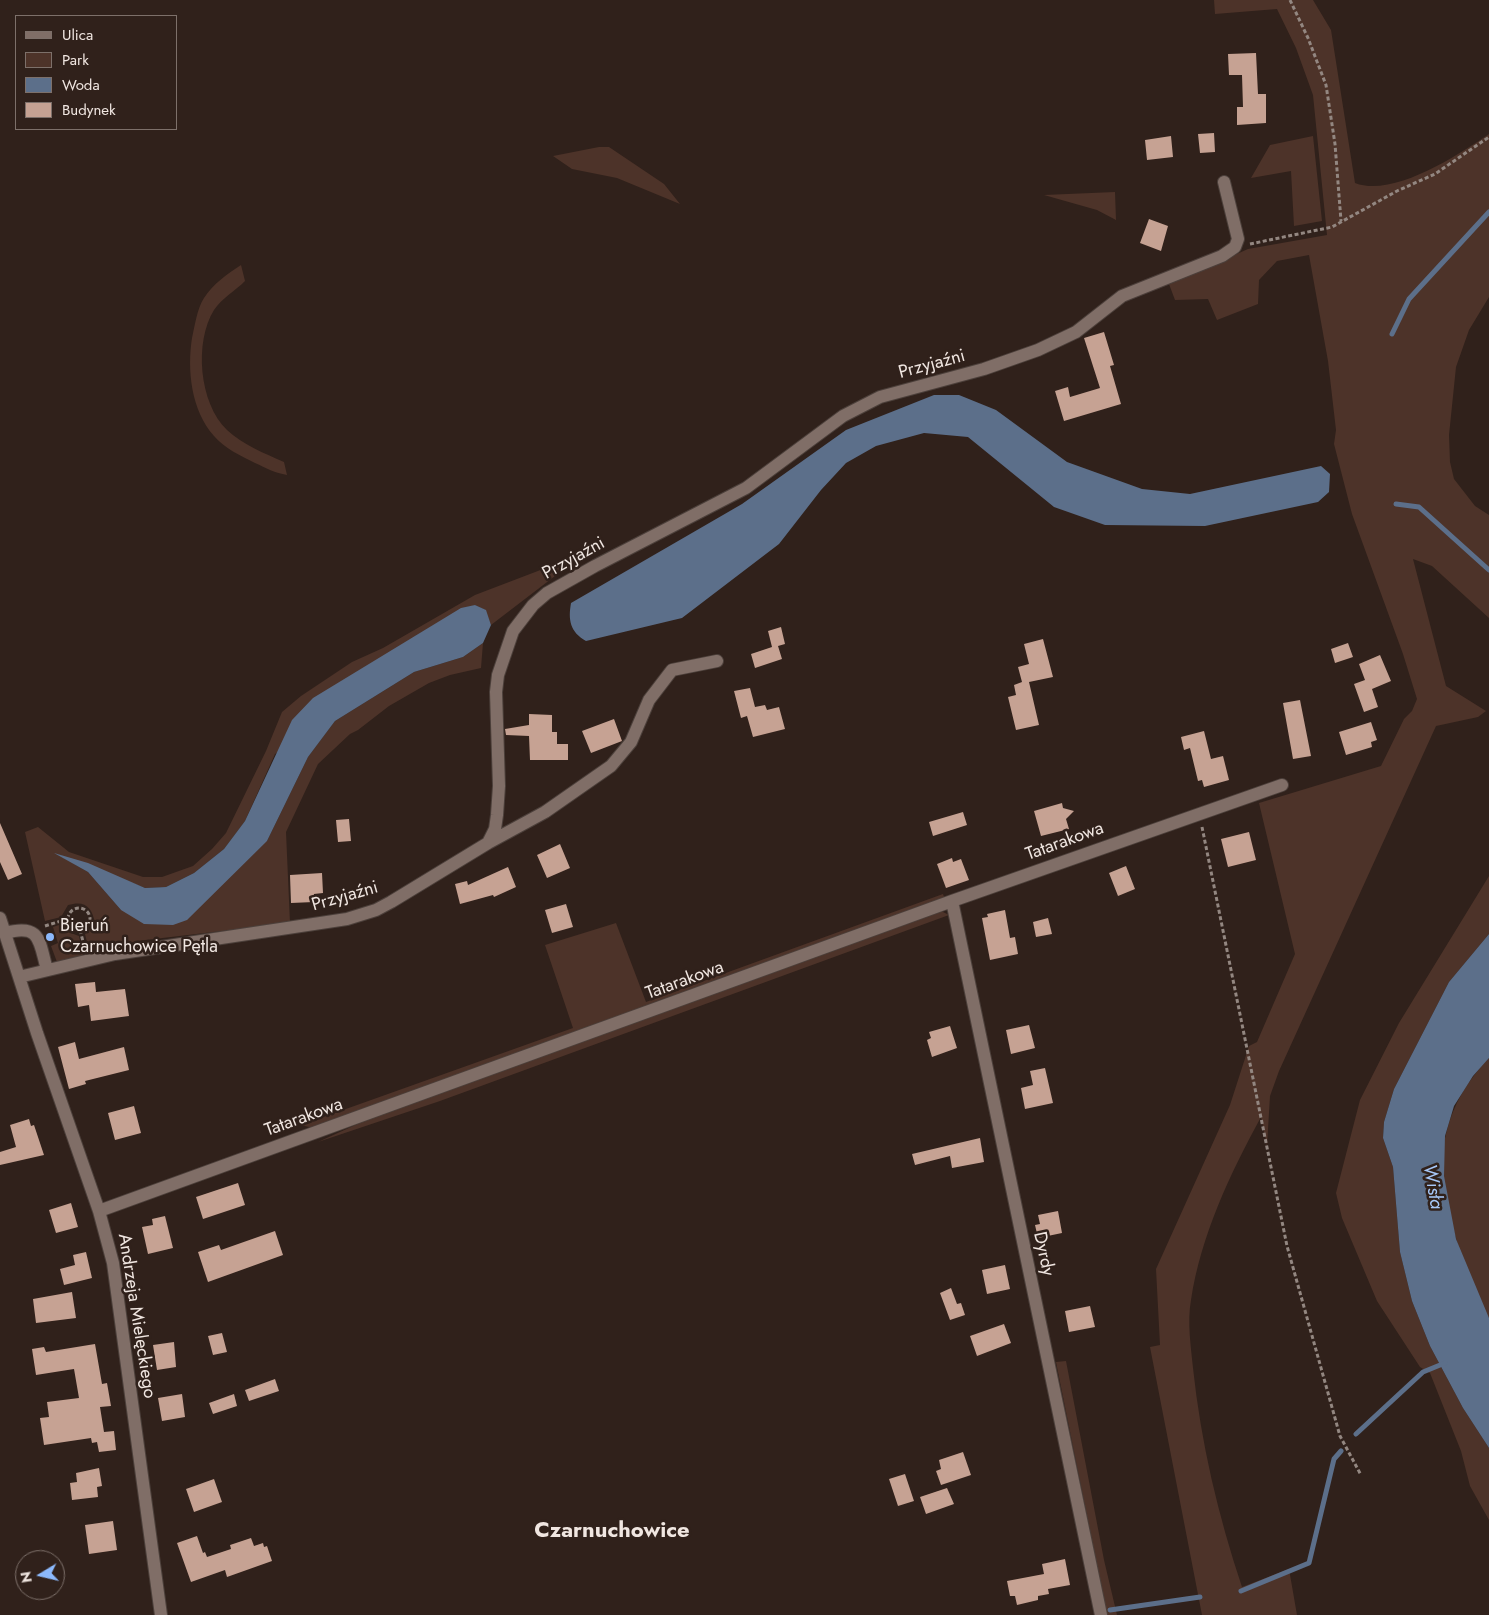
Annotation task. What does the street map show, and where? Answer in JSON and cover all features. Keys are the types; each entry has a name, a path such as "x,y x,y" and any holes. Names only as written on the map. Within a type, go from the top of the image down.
{"street":[{"path":"1224,182 1238,239 1235,247"},
{"name":"Przyjaźni","path":"19,977 116,954 282,930 360,915 391,902 488,843 494,829 498,805 496,692 498,675 513,631 533,605 595,566 746,488 838,420 863,404 984,369 1038,350 1076,332 1122,296 1222,256 1235,247"},
{"path":"488,843 545,812 612,766 631,742 649,700 672,670 717,661"},
{"name":"Tatarakowa","path":"100,1211 952,901 1282,785"},
{"name":"Dyrdy","path":"952,901 1101,1615"},
{"name":"Andrzeja Mielęckiego","path":"0,918 100,1211 113,1264 161,1615"},
{"path":"5,933 22,928 30,931 39,942 47,970"}],"path":[{"path":"1290,0 1308,38 1326,85 1335,144 1341,221"},
{"path":"1235,247 1332,227 1397,191 1435,174 1489,137"},
{"path":"1199,813 1287,1246 1340,1436 1362,1474"},
{"path":"75,908 86,910 90,915 89,923 80,930 70,926 67,919 69,912 75,908"},
{"path":"30,931 67,919"},
{"path":"80,930 88,960"}],"green space":[{"path":"1214,0 1313,0 1331,30 1355,183 1370,186 1388,185 1406,180 1443,163 1489,134 1489,297 1469,330 1456,367 1449,435 1450,462 1454,479 1475,506 1489,515 1489,618 1432,566 1413,559 1446,686 1486,711 1478,717 1436,726 1279,1071 1270,1096 1267,1146 1261,1117 1238,1160 1218,1206 1202,1252 1190,1308 1190,1334 1196,1396 1206,1451 1225,1533 1242,1587 1289,1569 1297,1615 1202,1615 1150,1347 1160,1345 1156,1269 1230,1105 1249,1046 1257,1042 1295,954 1259,803 1381,766 1404,719 1412,711 1417,699 1403,654 1352,514 1334,444 1336,430 1328,361 1309,255 1277,261 1259,280 1258,304 1217,320 1208,299 1175,300 1169,284 1248,249 1327,235 1313,95 1296,48 1277,9 1215,14"},
{"path":"1313,136 1322,221 1294,226 1291,171 1251,178 1270,145"},
{"path":"599,147 609,147 664,184 680,204 617,178 572,169 553,156"},
{"path":"1115,192 1116,220 1097,210 1044,195"},
{"path":"241,265 245,281 217,306 208,323 202,355 205,389 210,404 227,430 261,452 284,462 287,475 278,473 250,460 218,440 206,426 192,389 190,363 192,338 200,307 212,288"},
{"path":"585,553 491,625 485,610 475,605 275,754 245,821 224,849 194,873 166,887 145,888 57,854 88,872 121,910 267,841 308,757 335,721 414,672 463,657 483,643 481,668 450,675 429,683 389,706 350,734 318,764 286,832 290,923 137,941 90,954 85,934 95,923 92,913 87,906 79,903 68,905 61,917 45,921 25,832 38,827 69,852 143,877 162,877 193,866 226,833 266,751 282,712 301,696 352,662 383,648 475,595"},
{"path":"1489,876 1489,934 1449,982 1394,1089 1384,1122 1383,1138 1393,1167 1400,1252 1412,1301 1430,1346 1463,1408 1489,1448 1489,1520 1470,1486 1461,1451 1430,1373 1420,1367 1377,1301 1342,1218 1336,1193 1360,1100 1399,1023"},
{"path":"943,894 945,900 313,1128 301,1125 573,1028 545,945 616,923 646,1002"},
{"path":"941,911 949,915 440,1101 318,1142 375,1116"},
{"path":"62,924 68,932 79,936 83,956 57,962 51,946 58,943 53,927"},
{"path":"1489,1058 1489,1318 1470,1278 1453,1228 1447,1202 1443,1154 1449,1123 1457,1103 1474,1075"},
{"path":"1066,1361 1104,1560 1117,1615 1107,1615 1056,1362"}],"water":[{"path":"934,395 959,395 996,410 1067,462 1142,489 1190,494 1321,466 1330,474 1329,492 1318,502 1205,526 1105,525 1054,507 968,437 924,433 876,446 846,463 821,490 779,544 682,618 586,641 573,630 570,620 571,603 742,504 846,430"},
{"path":"475,605 486,610 491,625 483,643 463,657 414,672 335,721 308,757 267,841 187,920 173,925 144,924 121,910 88,872 54,853 88,863 145,888 166,887 194,873 224,849 245,821 292,720 313,698 461,608"},
{"name":"Wisła","path":"1489,934 1489,1058 1473,1076 1454,1106 1445,1136 1444,1176 1456,1239 1489,1318 1489,1448 1463,1408 1430,1346 1412,1301 1400,1252 1393,1167 1383,1138 1384,1122 1394,1089 1449,982"}],"building":[{"path":"1256,53 1258,94 1266,94 1266,123 1237,125 1237,107 1243,107 1242,75 1229,75 1228,54"},
{"path":"1214,133 1215,152 1200,153 1198,134"},
{"path":"1171,136 1173,157 1147,160 1145,140"},
{"path":"1149,219 1168,226 1161,251 1140,243"},
{"path":"1104,332 1114,365 1110,366 1121,404 1064,421 1055,391 1068,387 1070,397 1100,388 1084,338"},
{"path":"781,627 785,644 778,646 782,659 755,668 751,654 772,647 768,631"},
{"path":"1043,639 1053,677 1029,682 1039,725 1016,730 1008,697 1016,695 1014,685 1022,682 1018,667 1029,664 1024,644"},
{"path":"1348,643 1353,657 1335,663 1331,649"},
{"path":"1380,655 1391,681 1372,689 1378,707 1364,712 1354,684 1365,680 1359,664"},
{"path":"750,688 755,707 765,705 767,710 779,707 785,729 753,737 747,716 741,718 734,691"},
{"path":"1300,700 1311,756 1293,759 1283,703"},
{"path":"529,714 552,715 552,732 557,732 557,744 568,744 568,760 530,760 529,736 506,735 505,729 529,725"},
{"path":"614,719 622,741 591,753 582,731"},
{"path":"1371,722 1377,740 1371,742 1372,747 1346,755 1339,732"},
{"path":"1204,731 1211,759 1223,756 1229,780 1204,787 1202,780 1198,781 1190,748 1184,750 1181,737"},
{"path":"1062,803 1063,808 1074,811 1066,819 1069,829 1041,836 1034,811"},
{"path":"963,812 967,825 933,836 929,822"},
{"path":"349,819 351,841 338,842 336,820"},
{"path":"0,823 22,874 8,880 0,862"},
{"path":"1249,832 1256,860 1228,867 1221,839"},
{"path":"560,844 570,868 547,878 537,855"},
{"path":"952,858 953,862 961,859 969,880 946,888 937,864"},
{"path":"1126,866 1135,889 1118,896 1109,873"},
{"path":"508,867 516,887 494,897 493,895 460,904 455,884 467,881 468,885"},
{"path":"322,873 323,893 314,894 314,902 291,903 290,875"},
{"path":"566,904 573,927 552,933 545,910"},
{"path":"1005,910 1010,938 1015,937 1018,954 990,960 982,918 988,917 987,914"},
{"path":"1048,918 1052,934 1036,937 1033,922"},
{"path":"95,982 96,992 125,989 129,1016 91,1021 89,1005 78,1007 75,984"},
{"path":"1029,1025 1035,1048 1011,1054 1006,1030"},
{"path":"950,1026 957,1048 932,1057 927,1040 931,1038 929,1032"},
{"path":"75,1042 79,1059 124,1047 129,1070 85,1081 86,1084 69,1089 58,1047"},
{"path":"1045,1068 1053,1103 1025,1109 1021,1088 1033,1085 1030,1071"},
{"path":"134,1106 141,1133 115,1140 108,1113"},
{"path":"29,1119 31,1126 34,1125 44,1155 0,1165 0,1152 16,1147 10,1125"},
{"path":"980,1138 984,1162 952,1168 950,1156 915,1165 912,1154"},
{"path":"238,1183 245,1205 203,1219 196,1197"},
{"path":"71,1203 78,1227 56,1233 49,1210"},
{"path":"1058,1211 1062,1233 1038,1238 1035,1225 1040,1224 1038,1215"},
{"path":"165,1216 173,1248 148,1254 142,1227 153,1225 152,1219"},
{"path":"275,1231 283,1255 208,1282 198,1252 219,1245 221,1250"},
{"path":"86,1252 92,1278 64,1285 60,1269 75,1265 73,1255"},
{"path":"1005,1265 1010,1289 987,1294 982,1270"},
{"path":"951,1288 957,1304 961,1303 965,1315 950,1320 940,1293"},
{"path":"72,1292 76,1318 36,1323 33,1299"},
{"path":"1090,1306 1095,1327 1069,1332 1065,1311"},
{"path":"1004,1324 1011,1343 977,1356 970,1336"},
{"path":"222,1333 227,1352 213,1355 208,1336"},
{"path":"174,1342 176,1367 157,1370 153,1345"},
{"path":"95,1344 102,1384 107,1383 111,1406 100,1407 104,1432 114,1431 116,1450 99,1452 97,1442 92,1443 91,1438 44,1445 40,1418 49,1417 47,1402 79,1398 74,1369 36,1375 32,1349 44,1347 46,1352"},
{"path":"275,1379 279,1391 249,1401 245,1390"},
{"path":"182,1394 185,1417 162,1421 158,1398"},
{"path":"234,1394 237,1406 213,1414 209,1403"},
{"path":"963,1452 971,1475 941,1485 936,1471 941,1469 939,1460"},
{"path":"99,1468 102,1486 97,1487 98,1497 72,1500 70,1483 77,1482 76,1473"},
{"path":"905,1474 914,1501 898,1506 889,1479"},
{"path":"214,1479 222,1502 194,1512 186,1489"},
{"path":"947,1488 954,1504 926,1514 920,1497"},
{"path":"113,1521 117,1550 89,1554 85,1525"},
{"path":"197,1536 203,1553 205,1552 207,1557 231,1549 230,1545 251,1538 254,1546 263,1543 264,1547 267,1546 272,1561 227,1577 225,1570 191,1582 177,1543"},
{"path":"1065,1559 1070,1585 1048,1589 1049,1594 1038,1596 1038,1600 1017,1605 1015,1596 1010,1596 1007,1581 1044,1574 1042,1564"}],"waterway":[{"path":"1392,334 1409,299 1489,212"},
{"path":"1396,504 1419,507 1489,570"},
{"path":"1356,1434 1423,1372 1445,1363"},
{"path":"1241,1591 1309,1563 1334,1459 1341,1451"},
{"path":"1110,1610 1200,1597"}],"place":[{"name":"Bieruń Czarnuchowice Pętla","path":"50,937"}],"district":[{"name":"Czarnuchowice","path":"612,1532"}]}
